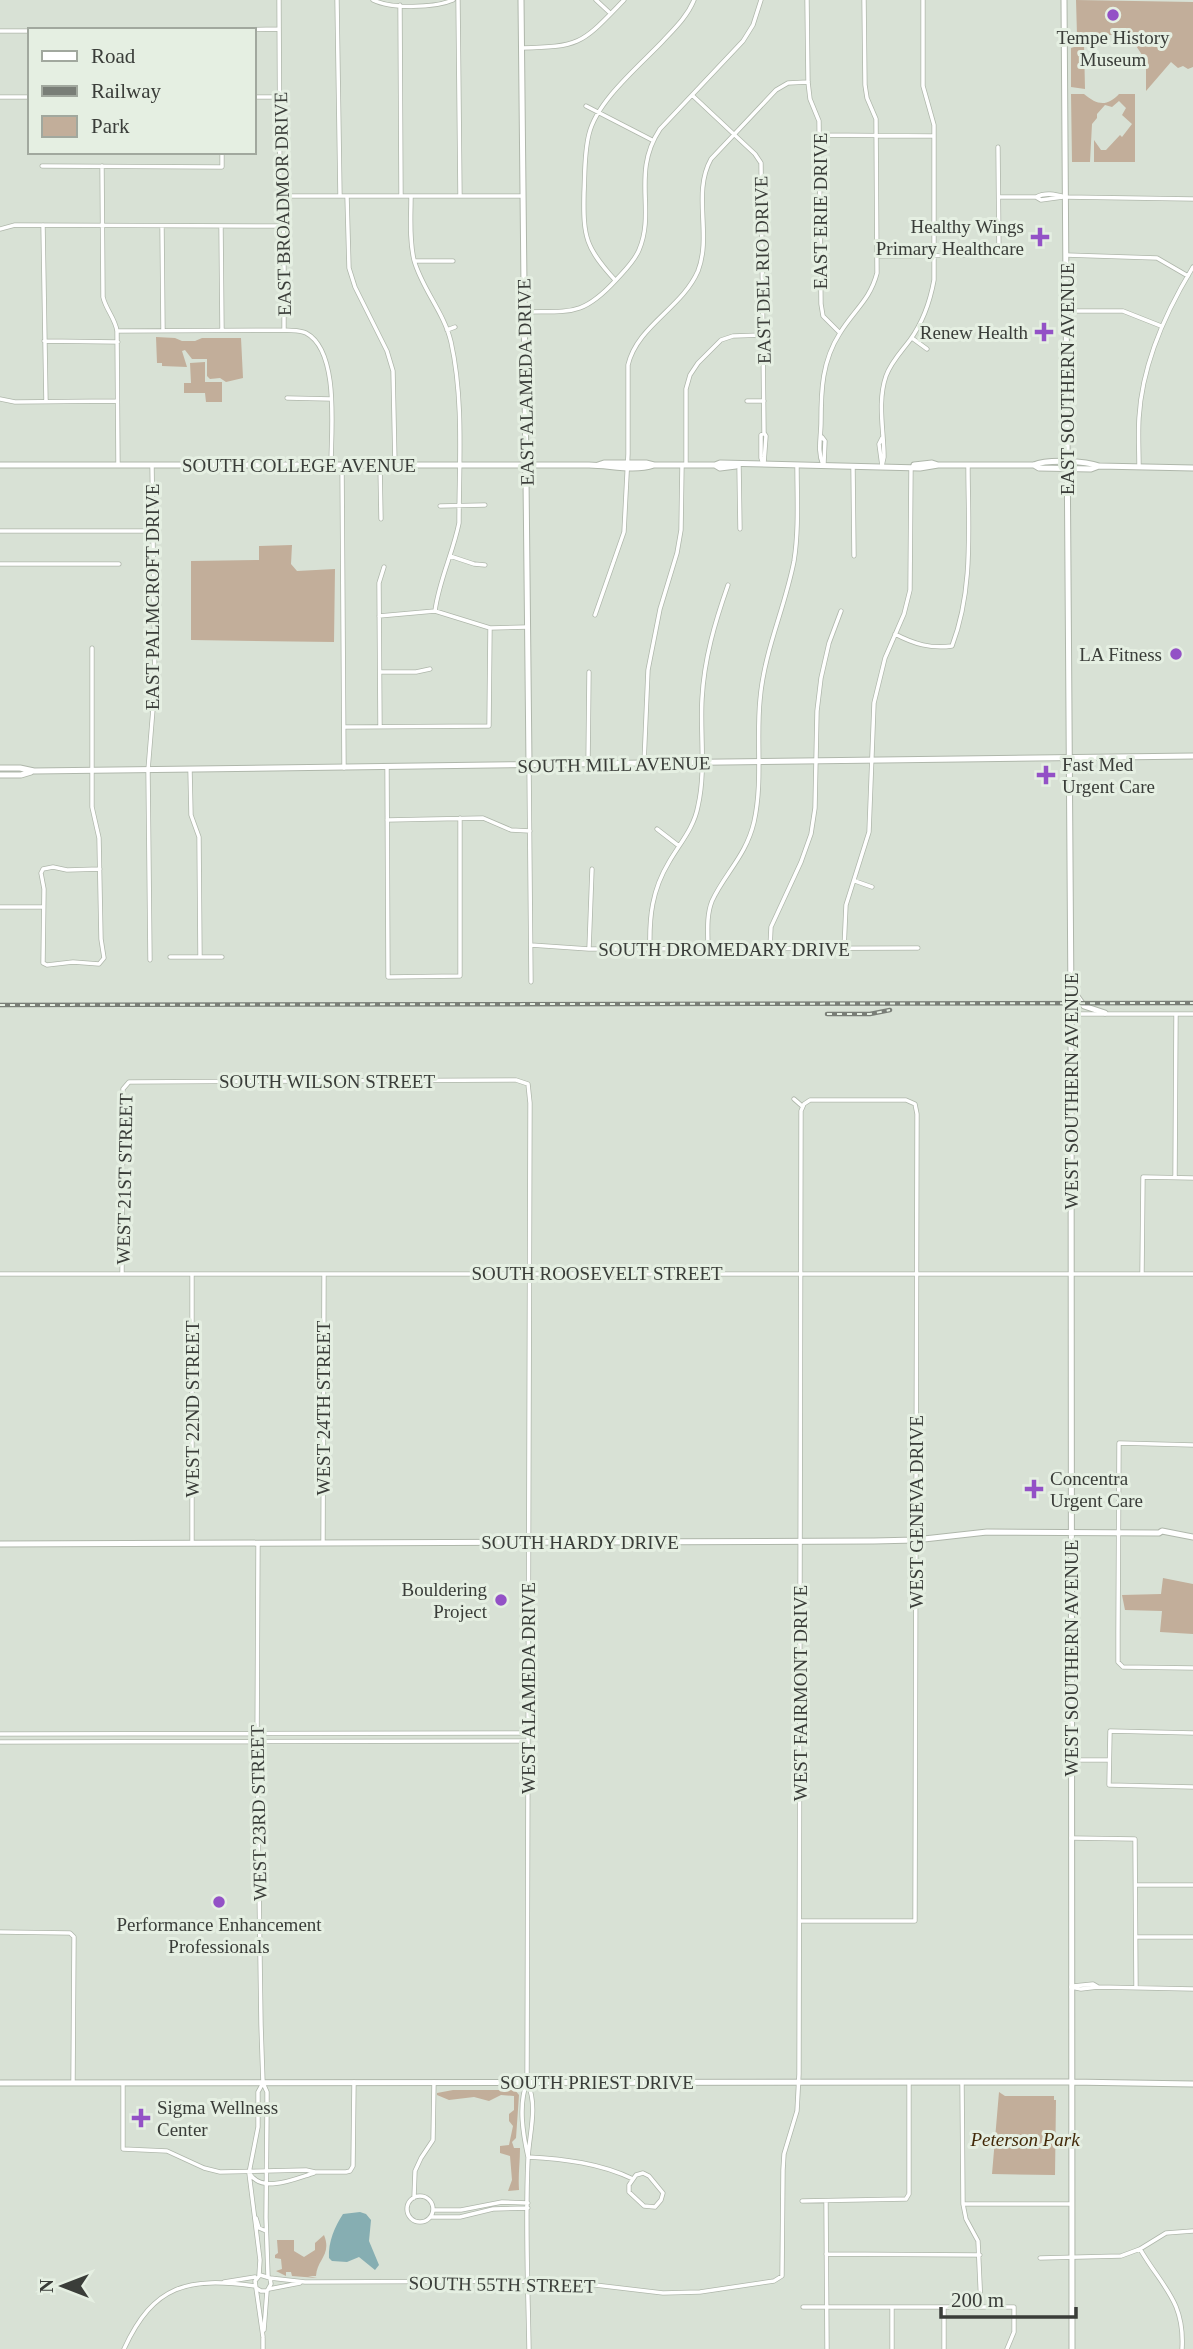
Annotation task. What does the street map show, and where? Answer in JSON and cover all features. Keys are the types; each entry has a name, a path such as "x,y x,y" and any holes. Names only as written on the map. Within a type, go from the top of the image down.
{"main road":[{"name":"EAST ALAMEDA DRIVE","path":"521,0 529,765"},
{"name":"EAST SOUTHERN AVENUE","path":"1064,0 1070,758"},
{"name":"SOUTH COLLEGE AVENUE","path":"0,465 715,465 720,468 739,465 911,466 920,463 968,466 1039,463 1091,469 1099,466 1193,468"},
{"name":"SOUTH MILL AVENUE","path":"0,768 91,771 1193,756"},
{"name":"WEST SOUTHERN AVENUE","path":"1070,758 1072,2349"},
{"name":"SOUTH MILL AVENUE","path":"0,775 21,775 34,771"},
{"path":"1071,988 1084,1006 1105,1013"},
{"name":"SOUTH HARDY DRIVE","path":"0,1544 915,1540 987,1532 1119,1532 1193,1537"},
{"name":"SOUTH PRIEST DRIVE","path":"0,2083 1071,2081 1193,2084"}],"street":[{"name":"EAST BROADMOR DRIVE","path":"279,0 284,330 301,331 315,340 328,367 331,465"},
{"path":"337,0 340,196"},
{"path":"373,0 387,5 439,5 455,0 460,196"},
{"path":"596,0 611,13"},
{"path":"521,48 555,47 584,40 624,0"},
{"path":"615,281 595,257 586,239 585,153 589,131 598,113 681,22 694,0"},
{"path":"524,312 567,312 581,309 601,296 632,262 643,237 644,172 652,140 743,41 753,24 761,0"},
{"name":"EAST ERIE DRIVE","path":"807,0 808,82 810,99 819,121 820,135 821,304 823,316 840,333"},
{"path":"823,465 825,441 821,436 822,382 827,359 840,333 867,299 873,287 877,256 877,135 876,120 865,85 864,0"},
{"path":"882,466 879,443 882,438 882,399 886,378 894,360 912,338 930,300 934,281 934,136 933,118 923,86 923,0"},
{"path":"400,5 401,196"},
{"path":"256,30 279,29"},
{"path":"0,31 28,31"},
{"path":"595,615 624,532 628,365 631,352 684,292 697,272 703,242 702,182 710,159 776,90 789,83 808,82"},
{"name":"EAST DEL RIO DRIVE","path":"692,94 755,154 761,163 764,401 761,458 764,465"},
{"path":"0,97 28,97"},
{"path":"256,97 280,97"},
{"path":"586,106 652,140"},
{"path":"820,135 934,136"},
{"path":"877,256 999,255 998,147"},
{"path":"42,166 222,167 222,154"},
{"path":"102,166 103,297 105,307 116,322 118,342 118,465"},
{"path":"999,197 1055,194 1065,197 1193,199"},
{"path":"280,196 523,196"},
{"path":"347,196 349,268 355,288 387,351 393,371 395,465"},
{"path":"411,196 411,240 415,261 447,330 456,364 458,389 459,523 437,593 435,611"},
{"path":"0,229 15,225 282,226"},
{"path":"43,225 46,402"},
{"path":"162,226 163,330"},
{"path":"221,226 222,330"},
{"path":"1066,255 1157,258 1188,276"},
{"path":"415,261 453,261"},
{"path":"1139,467 1139,417 1146,375 1161,326 1193,267"},
{"path":"697,272 704,275"},
{"path":"1066,311 1123,312 1161,326"},
{"path":"447,330 455,327"},
{"path":"117,331 284,330"},
{"path":"644,763 648,670 660,609 681,530 686,389 690,375 698,363 721,340 733,336 763,335"},
{"path":"912,338 928,349"},
{"path":"44,341 118,342"},
{"path":"288,398 331,398"},
{"path":"0,399 15,402 118,401"},
{"path":"747,401 764,401"},
{"name":"EAST PALMCROFT DRIVE","path":"150,960 148,770 155,684 152,465"},
{"path":"342,465 344,768"},
{"path":"380,465 381,519"},
{"path":"739,465 740,529"},
{"path":"708,949 708,915 712,901 744,850 754,824 758,800 760,701 764,666 794,559 797,531 797,465"},
{"path":"853,465 854,556"},
{"path":"844,949 846,905 869,832 874,703 885,658 904,614 910,590 911,466"},
{"path":"895,634 920,645 937,648 952,646 962,616 968,583 968,466"},
{"path":"440,506 485,505"},
{"path":"0,531 153,531"},
{"path":"449,556 485,565"},
{"path":"0,564 119,564"},
{"path":"380,727 379,583 384,566"},
{"path":"650,949 650,910 654,897 663,873 690,831 698,808 706,665 713,629 728,585"},
{"path":"379,617 435,611 490,628 528,627"},
{"path":"770,948 771,927 811,834 815,808 817,711 821,678 829,643 841,611"},
{"path":"345,727 489,726 490,628"},
{"path":"92,648 92,807 99,838 100,869 103,962 43,963 43,869 100,869"},
{"path":"380,672 416,672 430,669"},
{"path":"588,764 589,672"},
{"path":"529,765 531,982"},
{"path":"387,767 388,977 460,976 460,818"},
{"path":"190,769 191,815 199,837 200,957"},
{"path":"387,820 483,818 511,830 530,831"},
{"path":"657,829 679,846"},
{"path":"589,949 592,869"},
{"path":"855,881 872,887"},
{"path":"0,907 44,907"},
{"name":"SOUTH DROMEDARY DRIVE","path":"531,945 589,949 918,948"},
{"path":"170,957 222,957"},
{"path":"1071,1014 1193,1014"},
{"path":"1175,1178 1176,1014"},
{"name":"SOUTH WILSON STREET","path":"126,1084 521,1080 528,1084"},
{"name":"WEST 21ST STREET","path":"122,1274 123,1089 126,1084"},
{"name":"WEST ALAMEDA DRIVE","path":"528,1084 527,2082 523,2092 523,2134 528,2157"},
{"path":"794,1099 803,1105"},
{"name":"WEST GENEVA DRIVE","path":"800,1921 915,1921 917,1114 915,1104 909,1101 810,1100 803,1105"},
{"name":"WEST FAIRMONT DRIVE","path":"780,2278 783,2268 784,2154 796,2117 799,2083 800,1272 803,1105"},
{"path":"1142,1273 1143,1177 1193,1178"},
{"name":"SOUTH ROOSEVELT STREET","path":"0,1274 1193,1274"},
{"name":"WEST 22ND STREET","path":"192,1274 192,1543"},
{"name":"WEST 24TH STREET","path":"323,1543 324,1274"},
{"path":"1193,1445 1119,1443 1120,1665 1193,1668"},
{"name":"WEST 23RD STREET","path":"258,1544 257,1741 263,2082"},
{"path":"1193,1733 1110,1731 1109,1760 1109,1785 1193,1787"},
{"path":"0,1734 528,1733"},
{"path":"0,1742 528,1741"},
{"path":"1071,1760 1109,1760"},
{"path":"1071,1838 1135,1839 1136,1988"},
{"path":"1136,1885 1193,1885"},
{"path":"0,1932 72,1934 73,2083"},
{"path":"1136,1937 1193,1937"},
{"path":"1071,1987 1193,1989"},
{"path":"263,2082 267,2092 266,2231 271,2284 268,2290 263,2349"},
{"path":"263,2082 258,2092 258,2131 249,2173 260,2263 258,2276 254,2281 263,2337"},
{"path":"123,2083 123,2149 163,2150 212,2171 249,2173 306,2170 346,2172 352,2169 354,2082"},
{"path":"434,2082 433,2140 415,2171 414,2198 408,2209 411,2218 420,2222 430,2217 460,2217 493,2209 528,2206"},
{"name":"WEST ALAMEDA DRIVE","path":"527,2082 531,2092 528,2157 528,2349"},
{"path":"802,2201 906,2199 909,2194 909,2082"},
{"path":"962,2082 963,2204 966,2219 978,2241 981,2307"},
{"path":"528,2157 595,2164 633,2179"},
{"path":"249,2173 256,2182 266,2184 286,2182 315,2172"},
{"path":"643,2173 660,2188 663,2193 655,2207 644,2206 629,2192 633,2179 643,2173"},
{"path":"414,2198 420,2196 431,2203 433,2210 430,2217"},
{"path":"826,2201 827,2349"},
{"path":"433,2210 461,2210 502,2202 528,2206"},
{"path":"963,2204 1072,2204"},
{"path":"253,2213 259,2228 266,2231"},
{"path":"1040,2258 1113,2257 1140,2249 1166,2233 1193,2231"},
{"path":"1140,2249 1175,2300 1181,2324 1182,2349"},
{"path":"826,2254 980,2255"},
{"path":"124,2349 139,2320 160,2298 188,2285 269,2277"},
{"name":"SOUTH 55TH STREET","path":"269,2277 305,2282 577,2282 644,2292 718,2290 780,2278"},
{"name":"SOUTH 55TH STREET","path":"268,2290 305,2282"},
{"path":"219,2283 268,2290"},
{"path":"803,2307 1014,2307 1014,2332 1007,2349"},
{"path":"892,2307 892,2349"},
{"path":"944,2307 944,2349"}],"green space":[{"path":"1076,0 1193,2 1193,67 1178,68 1171,62 1146,91 1146,61 1129,35 1077,35"},
{"path":"1084,44 1085,89 1071,87 1071,48"},
{"path":"1071,94 1084,94 1093,100 1106,103 1119,94 1135,94 1135,162 1094,162 1094,140 1101,150 1106,150 1120,135 1122,137 1132,124 1122,115 1126,108 1119,101 1112,107 1105,105 1092,124 1090,162 1072,162"},
{"path":"156,337 182,341 241,338 243,378 226,382 220,378 210,379 207,376 207,359 192,359 185,350 182,351 187,367 162,366 162,363 157,363"},
{"path":"205,362 205,382 222,382 222,402 206,402 205,393 184,393 184,383 191,383 190,363"},
{"path":"292,545 291,564 297,571 335,569 334,642 191,640 191,561 259,560 259,546"},
{"path":"1163,1578 1193,1584 1193,1634 1160,1632 1162,1611 1125,1610 1122,1595 1161,1594"},
{"path":"453,2090 515,2090 519,2095 516,2138 512,2142 514,2148 520,2148 519,2190 508,2191 512,2180 510,2156 500,2153 500,2146 509,2145 513,2126 509,2121 509,2114 514,2110 514,2096 501,2095 489,2101 474,2097 449,2100 437,2095"},
{"name":"Peterson Park","path":"999,2092 1005,2096 1054,2096 1055,2175 992,2174"},
{"path":"324,2235 326,2247 316,2276 308,2276 317,2278 292,2276 291,2272 286,2272 286,2276 276,2271 282,2269 281,2259 275,2258 278,2253 277,2240 294,2240 294,2251 304,2257 315,2250 315,2243"}],"water":[{"path":"360,2212 371,2220 369,2241 379,2265 375,2270 359,2257 347,2262 332,2261 329,2258 333,2234 343,2214"}],"railway":[{"path":"0,1005 1193,1003"},
{"path":"827,1014 870,1014 890,1010"}],"place":[{"name":"Tempe History Museum","path":"1113,15"},
{"name":"Healthy Wings Primary Healthcare","path":"1040,237"},
{"name":"Renew Health","path":"1044,332"},
{"name":"LA Fitness","path":"1176,654"},
{"name":"Fast Med Urgent Care","path":"1046,775"},
{"name":"Concentra Urgent Care","path":"1034,1489"},
{"name":"Bouldering Project","path":"501,1600"},
{"name":"Performance Enhancement Professionals","path":"219,1902"},
{"name":"Sigma Wellness Center","path":"141,2118"}]}
